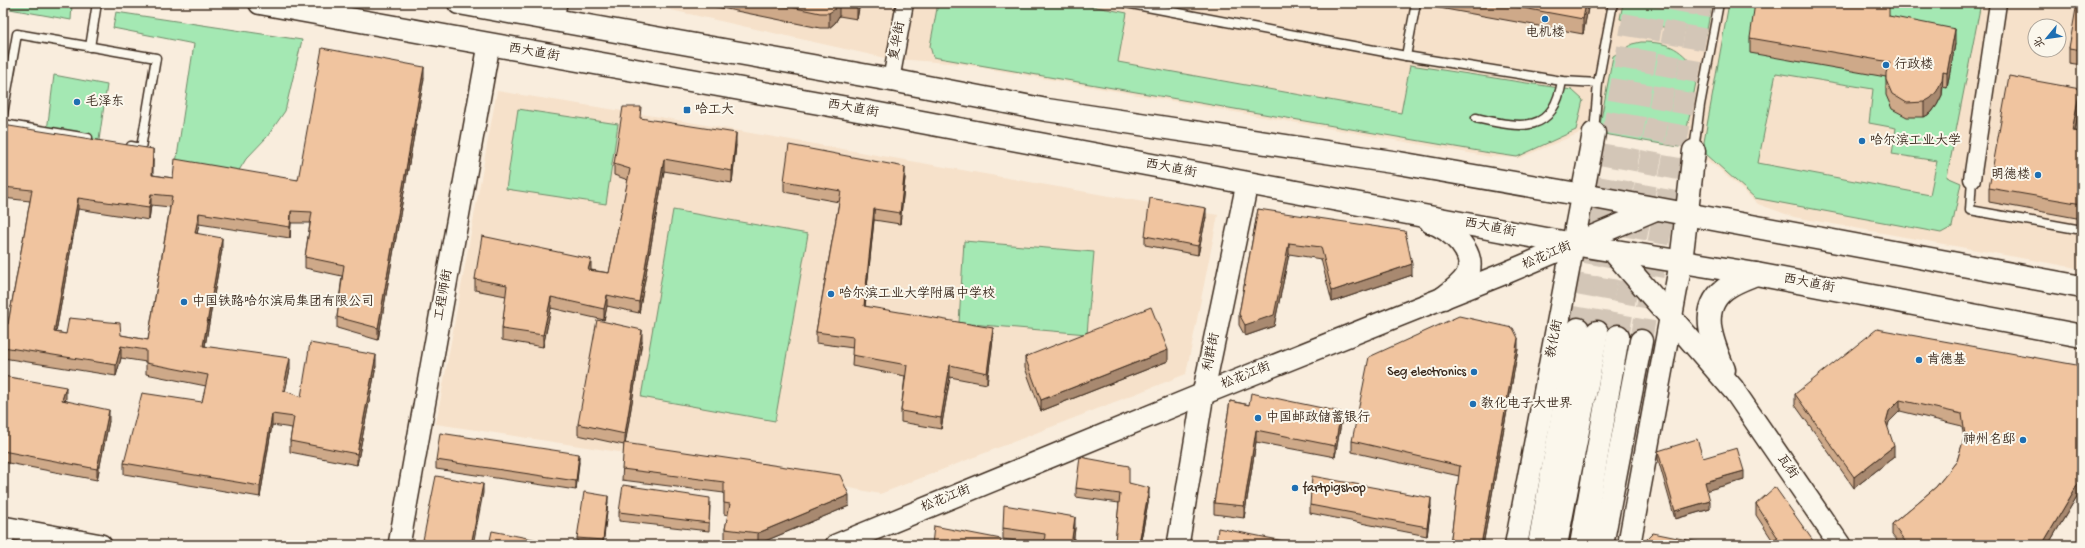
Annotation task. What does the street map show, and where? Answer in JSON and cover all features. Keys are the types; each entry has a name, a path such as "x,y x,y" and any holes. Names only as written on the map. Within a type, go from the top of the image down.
{"main road":[{"name":"西大直街","path":"260,3 847,108 1573,244 1756,274 2082,336"},
{"path":"459,3 554,11 891,80 1047,110 1399,163 1583,195 2082,287"},
{"name":"教化街","path":"1516,545 1594,133"},
{"path":"1629,545 1681,262 1694,151"},
{"path":"1398,211 1439,225 1455,236 1463,247 1468,257 1470,267 1467,276 1458,287 1443,298"},
{"path":"1613,251 1733,389"},
{"path":"1733,389 1711,336 1710,315 1717,297 1724,290 1756,274"},
{"name":"教化街","path":"1539,545 1587,330 1556,545"},
{"path":"1581,545 1618,336"},
{"path":"1602,545 1641,341"}],"street":[{"name":"复华街","path":"891,80 905,3"},
{"path":"1972,179 1998,3"},
{"name":"工程师街","path":"399,545 488,45"},
{"name":"利群街","path":"1178,545 1203,394 1247,184"},
{"name":"松花江街","path":"836,545 1203,394 1443,298 1657,209"},
{"name":"瓦街","path":"1733,389 1840,545"},
{"path":"5,533 101,545"}],"lane":[{"path":"90,46 97,3"},
{"path":"1126,3 1406,56 1562,81 1598,83"},
{"path":"1406,56 1416,3"},
{"path":"1594,133 1598,83 1613,3"},
{"path":"1694,151 1700,105 1719,3"},
{"path":"3,114 16,34 156,58 141,148 120,144"},
{"path":"1476,118 1518,126 1540,120 1554,106 1559,98 1562,81"},
{"path":"3,124 99,140"},
{"path":"1972,179 1970,210 2082,230"}],"shaded area":[{"name":"哈尔滨工业大学","path":"640,3 2082,3 2082,269 1794,217 1758,204 1719,169 1694,151 1679,147 1598,133 1580,133 1520,158 1491,157 961,64 885,58"},
{"name":"哈尔滨工业大学附属中学校","path":"497,91 660,117 1218,215 1186,374 880,494 840,486 436,424"}],"green space":[{"path":"11,3 72,4 71,20 10,9"},
{"path":"938,3 1076,3 1127,13 1118,62 1401,113 1410,65 1572,90 1583,100 1576,130 1517,157 1490,153 933,57 930,46"},
{"path":"1623,3 1712,3 1706,35 1620,19"},
{"path":"1729,3 1981,3 1947,177 1961,183 1952,227 1941,233 1755,198 1706,154 1704,142","holes":["1776,73 1873,89 1869,123 1896,128 1892,154 1937,161 1930,195 1758,163"]},
{"path":"116,12 302,40 285,111 267,137 246,159 238,172 175,170 194,44 113,28"},
{"path":"1641,42 1660,43 1674,48 1692,64 1698,72 1684,144 1679,147 1604,134 1599,130 1613,56 1632,44"},
{"path":"54,75 107,85 99,140 47,131"},
{"path":"518,109 618,124 606,204 506,189"},
{"path":"673,210 808,234 775,421 641,397"},
{"path":"964,241 1094,252 1087,334 959,323"}],"building":[{"path":"771,3 838,3 835,9 829,13 820,13"},
{"path":"1496,3 1586,3 1583,19"},
{"name":"行政楼","path":"1755,3 1889,3 1889,16 1955,29 1947,73 1943,72 1942,80 1937,91 1931,98 1924,102 1907,103 1892,94 1886,80 1886,73 1890,62 1750,38"},
{"path":"2077,3 2082,3 2082,50 2069,48"},
{"name":"中国铁路哈尔滨局集团有限公司","path":"322,48 424,67 378,328 337,317 344,265 305,257 312,212 291,211 290,227 199,213 195,233 222,238 203,346 290,358 283,390 301,397 310,343 376,355 357,454 290,441 294,417 272,414 260,486 124,463 142,393 202,402 208,375 146,363 146,350 121,346 116,365 3,347 3,324 8,324 32,190 3,187 3,125 153,149 152,175 173,178 175,159 298,180","holes":["151,194 172,196 148,340 121,335 120,323 69,318 66,334 54,332 78,198 149,208"]},
{"name":"明德楼","path":"2009,76 2080,89 2072,131 2082,132 2082,204 1989,188"},
{"path":"623,107 641,107 640,118 736,133 732,171 664,159 639,302 607,295 604,309 551,297 543,335 502,329 507,285 475,279 482,236 591,259 588,270 609,273 630,169 614,164"},
{"path":"789,145 905,167 900,213 874,209 864,306 993,328 987,373 950,365 941,418 901,411 907,365 852,355 853,337 816,332 841,191 784,181"},
{"path":"1150,198 1206,208 1198,246 1145,236"},
{"path":"1258,209 1405,231 1412,264 1332,291 1321,247 1289,243 1274,315 1245,325 1239,314"},
{"path":"1151,307 1168,350 1041,400 1025,357"},
{"path":"1459,316 1513,328 1518,338 1481,545 1450,545 1460,466 1352,441 1369,357"},
{"path":"597,320 642,330 625,434 578,424"},
{"name":"神州名邸","path":"1877,329 2082,366 2082,477 2042,545 1908,545 1892,524 1936,487 1957,461 1965,435 1962,414 1900,400 1889,411 1886,422 1894,446 1854,477 1795,394"},
{"path":"3,376 66,387 62,400 109,410 97,469 3,451"},
{"path":"1251,393 1341,412 1335,446 1256,430 1244,506 1214,503 1230,401 1249,405"},
{"path":"440,433 579,454 576,481 436,460"},
{"path":"1697,439 1703,458 1737,448 1744,471 1705,482 1710,501 1675,511 1658,451"},
{"path":"624,443 840,475 849,495 758,533 725,529 730,504 724,503 724,482 622,469"},
{"path":"1080,457 1129,466 1129,483 1149,488 1139,543 1115,541 1120,494 1076,488"},
{"path":"436,476 483,484 471,545 422,545"},
{"path":"1312,476 1431,498 1427,527 1310,505"},
{"path":"623,485 710,498 709,523 619,512"},
{"path":"1775,487 1816,545 1771,545 1769,543 1778,538 1756,504"},
{"path":"584,492 608,496 603,540 577,538"},
{"path":"1004,505 1075,517 1071,545 1044,545 1045,534 1003,528"},
{"path":"934,526 1001,539 1000,545 932,545"},
{"path":"1218,528 1304,545 1216,545"},
{"path":"492,531 563,545 489,545"},
{"path":"1653,533 1712,545 1643,545"},
{"path":"910,539 912,545 892,545"}],"tunnel":[{"path":"1578,329 1636,3"},
{"path":"1597,332 1655,3"},
{"path":"1618,336 1679,3"},
{"path":"1641,341 1701,3"}],"place":[{"name":"电机楼","path":"1545,19"},
{"name":"行政楼","path":"1886,65"},
{"name":"毛泽东","path":"77,102"},
{"name":"哈工大","path":"687,110"},
{"name":"哈尔滨工业大学","path":"1862,141"},
{"name":"明德楼","path":"2038,175"},
{"name":"哈尔滨工业大学附属中学校","path":"831,294"},
{"name":"中国铁路哈尔滨局集团有限公司","path":"184,302"},
{"name":"肯德基","path":"1919,360"},
{"name":"Seg electronics","path":"1474,372"},
{"name":"教化电子大世界","path":"1473,404"},
{"name":"中国邮政储蓄银行","path":"1258,418"},
{"name":"神州名邸","path":"2023,440"},
{"name":"fartpigshop","path":"1295,488"}]}
